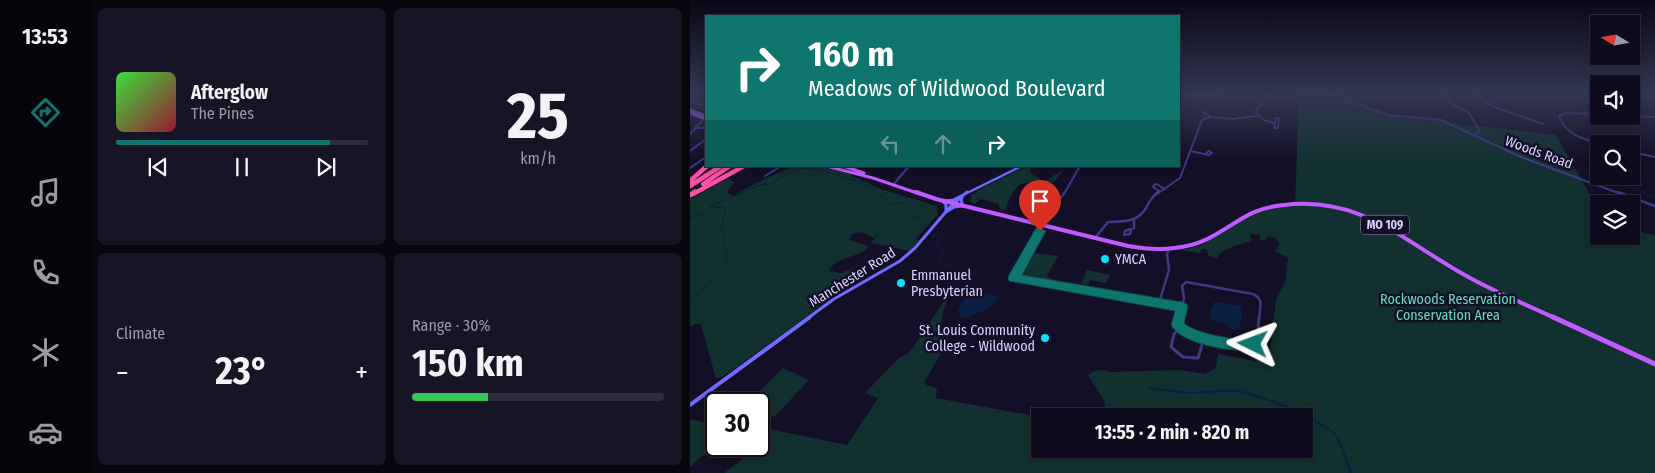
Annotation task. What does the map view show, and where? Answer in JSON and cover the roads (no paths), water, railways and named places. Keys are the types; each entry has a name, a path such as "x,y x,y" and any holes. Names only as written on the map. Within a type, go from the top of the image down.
{"highway":[{"path":"690,181 706,167"},
{"path":"690,186 719,167"},
{"path":"690,194 729,167"},
{"path":"690,194 742,167"}],"main road":[{"name":"MO 109","path":"833,167 873,178"},
{"name":"MO 109","path":"846,167 886,183 943,201 1140,248 1169,250 1200,242 1243,216 1268,208 1302,204 1344,209 1386,225 1439,261 1471,279 1655,364"}],"street":[{"path":"1095,238 1102,226 1108,222 1134,220 1144,214 1152,197 1181,176 1200,122 1206,118 1232,119 1256,116"},
{"path":"1257,116 1274,124"},
{"name":"Woods Road","path":"1399,116 1441,120 1521,157 1655,206"},
{"path":"1471,116 1480,131 1474,136"},
{"path":"1521,116 1543,124"},
{"path":"1559,116 1565,129 1590,140"},
{"path":"1640,116 1655,117"},
{"path":"690,134 705,119"},
{"path":"694,128 705,128"},
{"path":"690,151 705,140"},
{"path":"1190,151 1206,153"},
{"path":"1640,154 1655,157"},
{"path":"690,168 705,158"},
{"path":"765,176 779,167"},
{"path":"892,185 908,167"},
{"name":"Manchester Road","path":"690,405 834,299 900,261 915,248 946,212 970,190 1017,167"},
{"path":"1079,167 1066,191 1042,224 1040,231 1012,278 1182,307"},
{"path":"886,183 896,180"},
{"path":"1160,191 1153,186 1156,184 1164,188"},
{"path":"946,212 946,206 943,201 954,200 963,196"},
{"path":"946,212 954,207 963,206 961,200 963,196"},
{"path":"1131,230 1135,226 1134,220"},
{"path":"1159,303 1169,270 1167,254 1169,250"},
{"path":"1186,282 1249,293 1260,298 1257,338 1253,344 1244,346 1204,337 1180,328 1178,325 1184,298 1182,286 1186,282"},
{"path":"1180,328 1174,334 1171,347 1175,352 1185,357 1198,358 1204,337"}],"water":[{"path":"980,292 998,297 988,309 965,318 960,316 958,310 964,300 972,294"},
{"path":"1214,302 1241,306 1242,315 1239,329 1232,329 1224,323 1211,320 1209,316"}],"waterway":[{"path":"1526,154 1545,162 1590,172"},
{"path":"690,219 702,215 711,206 753,188 764,184 770,185 786,175 793,167 820,170"},
{"path":"826,172 864,183 877,194 887,198 889,204 903,203 910,214 918,219 922,218 928,227"},
{"path":"1626,185 1655,197"},
{"path":"711,207 726,208 721,229 725,234 723,243"},
{"path":"930,234 940,235 937,246 943,250 943,254 939,259 941,262 951,265 945,269 939,278 952,277 944,293 947,296"},
{"path":"690,300 704,288 726,260 725,258 728,256 726,255 727,251 722,245"},
{"path":"1149,388 1191,393 1235,390 1272,401 1305,415 1332,431 1338,438 1351,473"}],"place":[{"name":"YMCA","path":"1105,259"},
{"name":"Emmanuel Presbyterian","path":"901,283"},
{"name":"St. Louis Community College - Wildwood","path":"1045,338"}],"park label":[{"name":"Rockwoods Reservation Conservation Area","path":"1448,308"}]}
